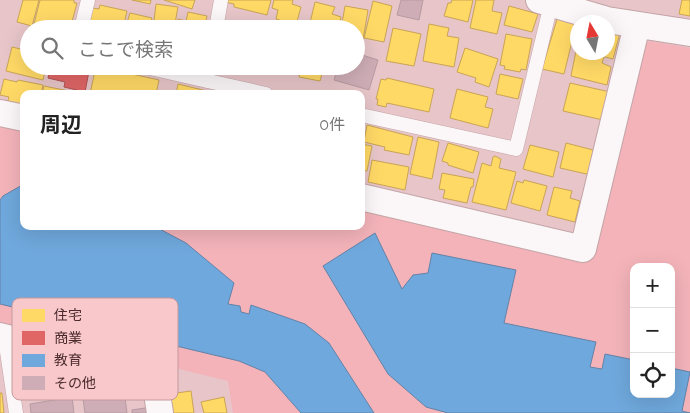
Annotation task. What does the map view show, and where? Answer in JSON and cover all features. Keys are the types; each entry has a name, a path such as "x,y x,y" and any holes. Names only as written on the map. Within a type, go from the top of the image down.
{"street":[{"path":"545,2 607,20 690,34"},
{"path":"365,198 584,249 638,25"},
{"path":"0,113 20,117"},
{"path":"158,400 160,413"}],"lane":[{"path":"83,20 88,0"},
{"path":"218,20 221,0"},
{"path":"365,116 516,149 545,2"},
{"path":"181,75 248,90"},
{"path":"207,81 208,75"},
{"path":"2,337 12,391"},
{"path":"14,400 16,413"}],"shaded area":[{"path":"650,41 690,48 690,413 233,413 228,381 178,369 178,298 12,298 12,328 0,325 0,125 20,129 20,230 365,230 365,207 588,256 637,48"}],"building: 住宅":[{"path":"23,0 39,0 34,20 20,20 20,23 17,22"},
{"path":"40,0 74,0 74,3 77,3 72,20 35,20"},
{"path":"132,0 151,0 150,4"},
{"path":"164,0 195,0 192,9"},
{"path":"226,0 271,0 267,15 234,7 234,4 225,2"},
{"path":"274,0 293,0 292,4 301,7 297,20 276,19 278,10 272,8"},
{"path":"452,0 473,0 468,22 444,16 448,3 451,3"},
{"path":"476,0 494,0 492,11 502,13 497,34 470,28"},
{"path":"682,0 690,0 690,16 679,14"},
{"path":"373,1 392,6 384,42 365,38"},
{"path":"315,2 335,7 332,14 341,17 340,20 311,20"},
{"path":"156,4 178,7 176,20 154,20"},
{"path":"100,5 127,11 125,20 90,20 92,8 99,9"},
{"path":"345,6 368,10 365,28 365,20 343,20"},
{"path":"509,6 538,14 532,32 504,25"},
{"path":"188,12 207,16 206,20 186,20"},
{"path":"130,13 152,18 151,20 128,20"},
{"path":"558,16 570,19 570,50 564,74 542,69"},
{"path":"429,24 449,28 447,36 459,38 454,67 423,61"},
{"path":"393,28 421,34 414,66 386,61"},
{"path":"615,32 620,33 615,52"},
{"path":"506,34 532,39 526,70 521,69 520,72 504,69 505,66 500,65"},
{"path":"12,47 20,49 20,74 6,71"},
{"path":"465,48 498,59 489,87 475,82 476,78 457,72"},
{"path":"574,60 603,60 602,63 611,67 607,85 571,76"},
{"path":"500,74 523,79 518,99 496,94"},
{"path":"22,75 44,75 43,80"},
{"path":"94,75 136,75 159,80 157,90 91,90"},
{"path":"299,75 322,75 320,81 299,77"},
{"path":"387,78 434,89 429,112 387,103 386,107 377,105 378,99 376,99 381,79 386,80"},
{"path":"4,79 43,85 42,90 20,90 20,107 7,104 9,97 0,95"},
{"path":"570,83 610,92 603,120 563,111"},
{"path":"178,84 203,90 177,90"},
{"path":"44,86 64,90 43,90"},
{"path":"457,89 488,97 485,107 493,109 488,128 450,118"},
{"path":"367,125 413,137 409,155 384,150 385,147 365,142"},
{"path":"418,137 439,142 432,179 410,174"},
{"path":"448,143 479,152 473,173 448,165 448,163 442,161"},
{"path":"566,143 597,151 591,175 560,168"},
{"path":"365,145 372,146 367,171 365,171"},
{"path":"530,145 559,152 553,177 523,169"},
{"path":"495,156 501,159 499,168 516,172 506,210 472,202 482,163 491,166"},
{"path":"372,160 409,167 405,190 368,182"},
{"path":"442,173 474,179 467,203 443,198 445,190 439,189"},
{"path":"524,180 547,186 540,211 511,203 517,181 523,183"},
{"path":"554,187 572,191 570,198 580,201 575,222 547,215"},
{"path":"191,391 194,413 172,413 170,400 178,400 178,393"},
{"path":"0,393 2,393 4,413 0,413"},
{"path":"224,397 227,413 204,413 201,402"}],"building: 商業":[{"path":"49,75 88,75 85,90 64,87 65,82 48,78"}],"building: 教育":[{"path":"20,186 20,230 162,230 186,243 234,283 228,304 240,306 241,312 249,314 251,305 305,324 329,343 374,413 301,413 265,372 239,361 178,346 178,298 12,298 12,307 0,304 0,200 3,196"},
{"path":"375,233 402,289 413,275 428,273 432,253 516,270 504,323 596,342 590,367 602,369 605,354 630,359 630,398 675,398 675,369 690,372 682,411 690,413 448,413 426,407 388,374 323,266"}],"building: その他":[{"path":"401,0 423,0 419,20 397,15"},
{"path":"365,56 378,60 369,90 334,80 335,75 365,75"},
{"path":"54,400 72,400 74,413 31,413 30,404"},
{"path":"83,400 125,400 127,413 85,413"},
{"path":"152,407 153,413 132,413 132,410"}]}
